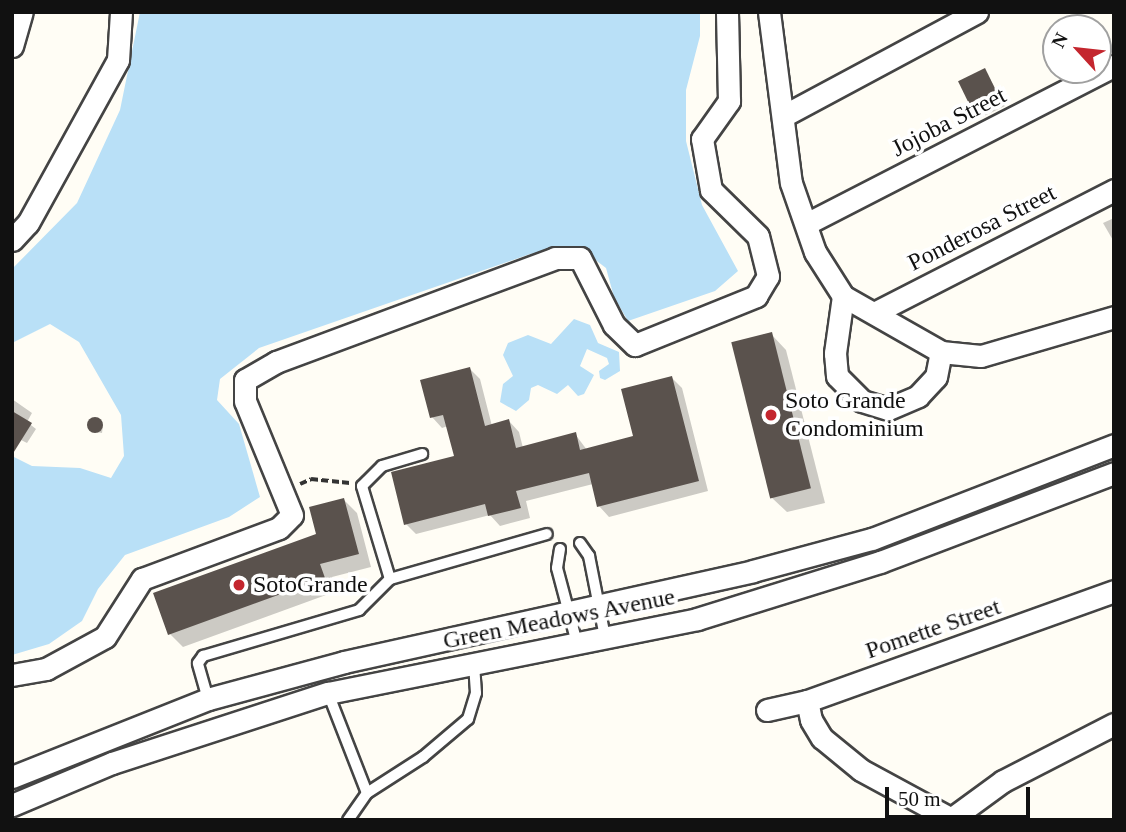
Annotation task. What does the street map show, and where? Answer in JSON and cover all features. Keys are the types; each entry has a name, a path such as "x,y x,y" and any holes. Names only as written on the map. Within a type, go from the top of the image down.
{"street":[{"path":"12,46 22,12"},
{"path":"12,240 28,223 118,60 121,12"},
{"path":"12,675 46,669 105,637 142,579 279,528 292,515 245,401 245,380 276,362 555,258 580,258 614,325 635,345 756,296 768,276 758,236 711,190 702,139 729,101 727,12"},
{"path":"769,12 785,116 783,135 792,183 808,223 815,251 843,296 941,352 981,356 1114,317"},
{"path":"785,116 978,12"},
{"name":"Jojoba Street","path":"808,223 1114,66"},
{"name":"Ponderosa Street","path":"873,313 1114,190"},
{"path":"843,296 835,353 837,376 862,401 888,408 918,396 936,377 941,352"},
{"name":"Green Meadows Avenue","path":"12,776 208,699 599,603 753,571 872,539 1114,445"},
{"name":"Green Meadows Avenue","path":"12,805 112,763 328,693 697,619 880,562 1114,473"},
{"name":"Pomette Street","path":"767,710 807,701 1114,591"},
{"path":"807,701 811,720 822,738 860,770 952,819 1003,781 1114,724"}],"lane":[{"path":"390,579 362,486 382,466 422,454"},
{"path":"208,699 198,663 203,656 359,610 390,579 547,534"},
{"path":"580,543 589,556 606,637"},
{"path":"560,549 557,568 577,643"},
{"path":"348,820 367,793 423,757 468,719 476,693 474,663"},
{"path":"328,693 367,793"}],"path":[{"path":"282,491 311,479 362,486"}],"water":[{"path":"140,12 700,12 700,36 686,90 686,141 702,205 738,271 715,291 628,321 614,297 606,268 581,249 530,254 259,348 220,379 217,400 239,424 260,497 229,517 125,555 98,589 82,621 49,644 12,655 12,456 32,466 80,468 111,478 124,456 121,415 79,342 50,324 12,343 12,269 77,203 120,110"},
{"path":"574,319 590,325 598,343 619,352 620,371 605,380 600,378 599,371 609,364 607,358 587,349 580,366 594,375 584,394 578,396 568,385 557,394 538,385 531,388 529,400 516,411 500,402 503,384 513,376 503,355 508,343 528,335 551,344"}],"building":[{"path":"985,68 1001,101 974,114 958,81"},
{"name":"Soto Grande Condominium","path":"772,332 811,488 770,498 731,342"},
{"path":"470,367 485,426 509,419 516,448 576,432 580,450 633,436 621,389 672,376 699,481 597,507 589,473 516,491 521,508 488,516 485,504 404,525 391,472 454,456 443,415 430,418 420,380"},
{"path":"12,411 32,423 12,455"},
{"path":"95,417 101,419 101,431 95,433 89,431 87,425 89,419"},
{"name":"SotoGrande","path":"344,498 359,554 320,564 325,578 168,635 153,593 316,534 309,507"}],"place":[{"name":"Soto Grande Condominium","path":"771,415"},
{"name":"SotoGrande","path":"239,585"}]}
